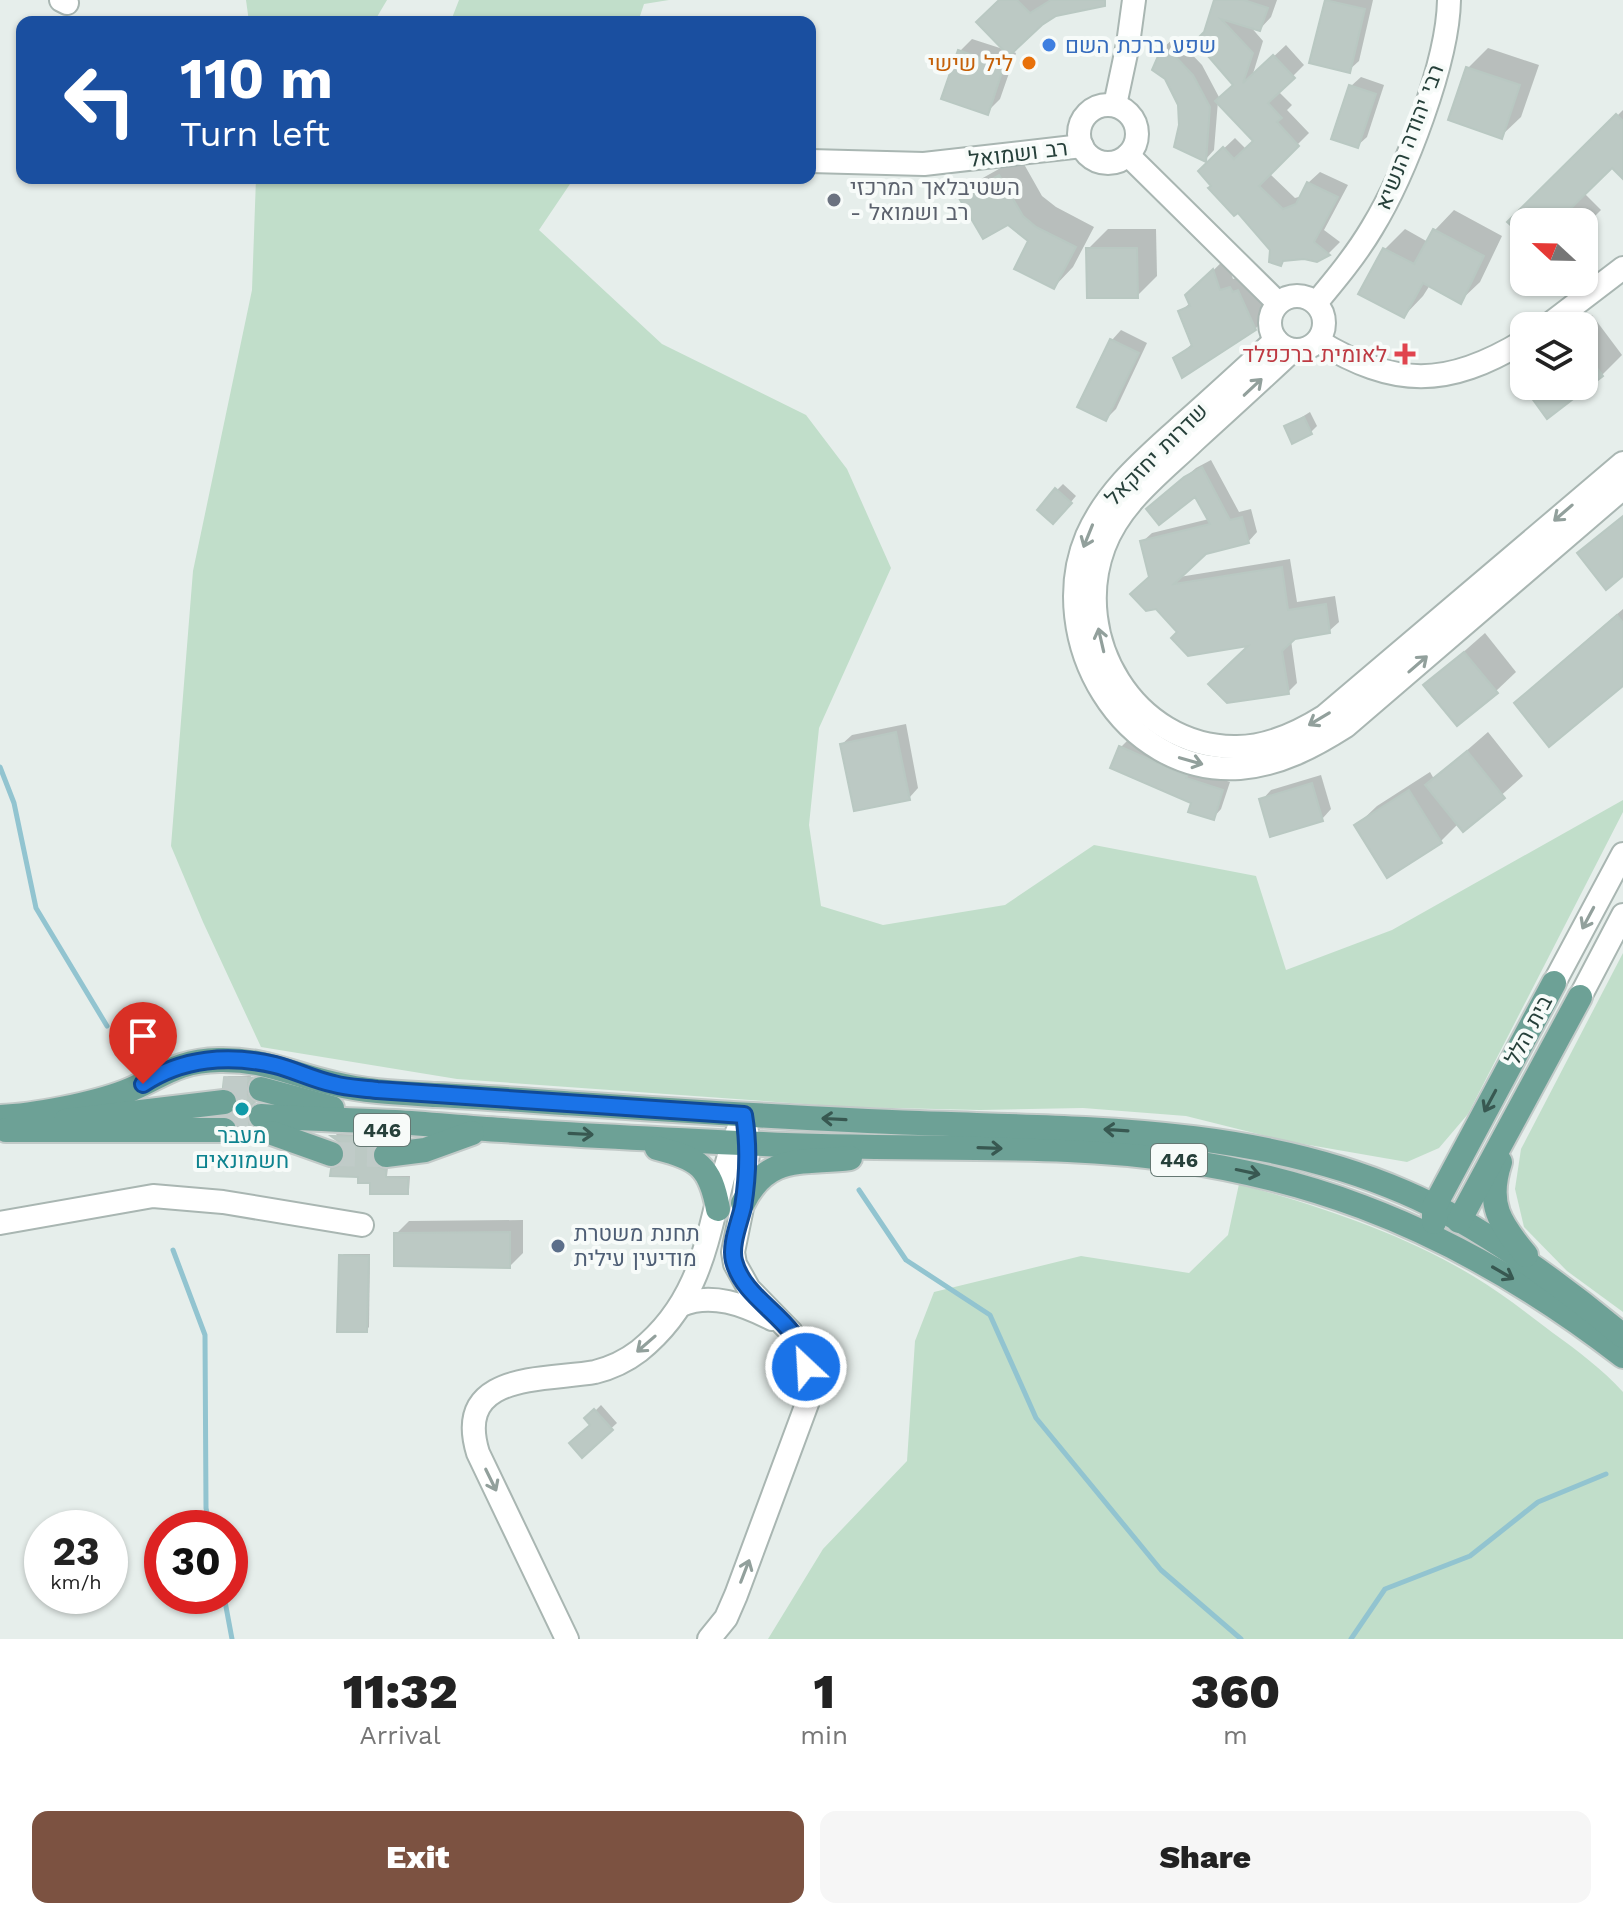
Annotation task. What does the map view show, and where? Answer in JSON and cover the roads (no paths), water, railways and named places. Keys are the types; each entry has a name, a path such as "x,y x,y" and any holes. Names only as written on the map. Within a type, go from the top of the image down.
{"main road":[{"name":"בית הלל","path":"1434,1207 1554,983"},
{"name":"בית הלל","path":"1459,1221 1580,997"},
{"name":"446","path":"0,1117 27,1115 116,1095 174,1066 219,1060 273,1065 334,1084 377,1090 744,1115 1156,1133 1245,1147 1371,1179 1459,1221 1545,1276 1623,1336"},
{"path":"1524,1101 1498,1166 1494,1205 1501,1223 1545,1276"},
{"name":"446","path":"263,1114 332,1108 503,1130"},
{"path":"224,1109 99,1130 0,1130 119,1114 224,1109"},
{"name":"446","path":"263,1114 740,1142 1112,1153 1224,1167 1331,1194 1434,1237 1530,1289 1576,1319 1623,1356"},
{"name":"446","path":"263,1114 478,1131 503,1130"},
{"name":"446","path":"263,1114 331,1154"},
{"name":"446","path":"386,1155 425,1150 478,1131"},
{"path":"1371,1179 1404,1183 1425,1181 1437,1174 1474,1132"},
{"path":"616,1136 688,1157 704,1168 713,1184 718,1209"},
{"path":"743,1203 763,1174 780,1164 956,1147"},
{"path":"1434,1207 1434,1237"},
{"path":"1434,1237 1459,1221"}],"street":[{"path":"1115,105 1134,0"},
{"name":"רבי יהודה הנשיא","path":"1316,303 1373,227 1402,167 1434,82 1444,46 1449,0"},
{"path":"1104,105 1115,105 1123,108 1135,122 1137,140 1128,155 1120,160 1102,162 1082,146 1081,124 1086,115 1104,105"},
{"name":"רב ושמואל","path":"816,161 924,164 1082,146"},
{"path":"1128,155 1278,303"},
{"path":"1565,312 1623,268"},
{"path":"1297,295 1316,303 1325,322 1318,341 1306,349 1284,345 1272,333 1270,317 1278,303 1297,295"},
{"path":"1318,341 1370,367 1423,378 1449,375 1477,366 1510,348"},
{"path":"1284,345 1130,502 1115,523 1096,574 1094,603 1099,632 1105,655 1132,714 1171,731 1204,744 1237,748 1286,737 1334,710 1623,488"},
{"path":"1492,587 1623,463"},
{"name":"בית הלל","path":"1554,983 1623,854"},
{"name":"בית הלל","path":"1580,997 1623,915"},
{"path":"567,1639 478,1453 474,1433 476,1419 486,1400 504,1385 598,1371 618,1365 673,1319 703,1257 740,1142 744,1115"},
{"path":"709,1639 726,1618 736,1595 808,1401 806,1367 801,1350 784,1325 749,1289 735,1264 733,1252 743,1203 740,1142"},
{"path":"0,1223 153,1196 223,1202 362,1225"},
{"path":"681,1305 699,1299 732,1303 784,1325"}],"waterway":[{"path":"0,767 14,803 36,908 107,1026"},
{"path":"859,1190 906,1260 990,1315 1036,1418 1161,1570 1241,1639"},
{"path":"173,1250 205,1335 206,1510"},
{"path":"1351,1639 1385,1589 1470,1556 1538,1502 1606,1474"},
{"path":"227,1614 232,1639"}],"tunnel":[{"path":"223,1088 261,1089"},
{"path":"224,1116 261,1116"},
{"path":"331,1154 386,1155"}],"place":[{"name":"שפע ברכת השם","path":"1049,45"},
{"name":"ליל שישי","path":"1029,63"},
{"name":"השטיבלאך המרכזי - רב ושמואל","path":"834,200"},
{"name":"לאומית ברכפלד","path":"1405,354"},
{"name":"מעבר חשמונאים","path":"242,1109"},
{"name":"תחנת משטרת מודיעין עילית","path":"558,1246"}]}
